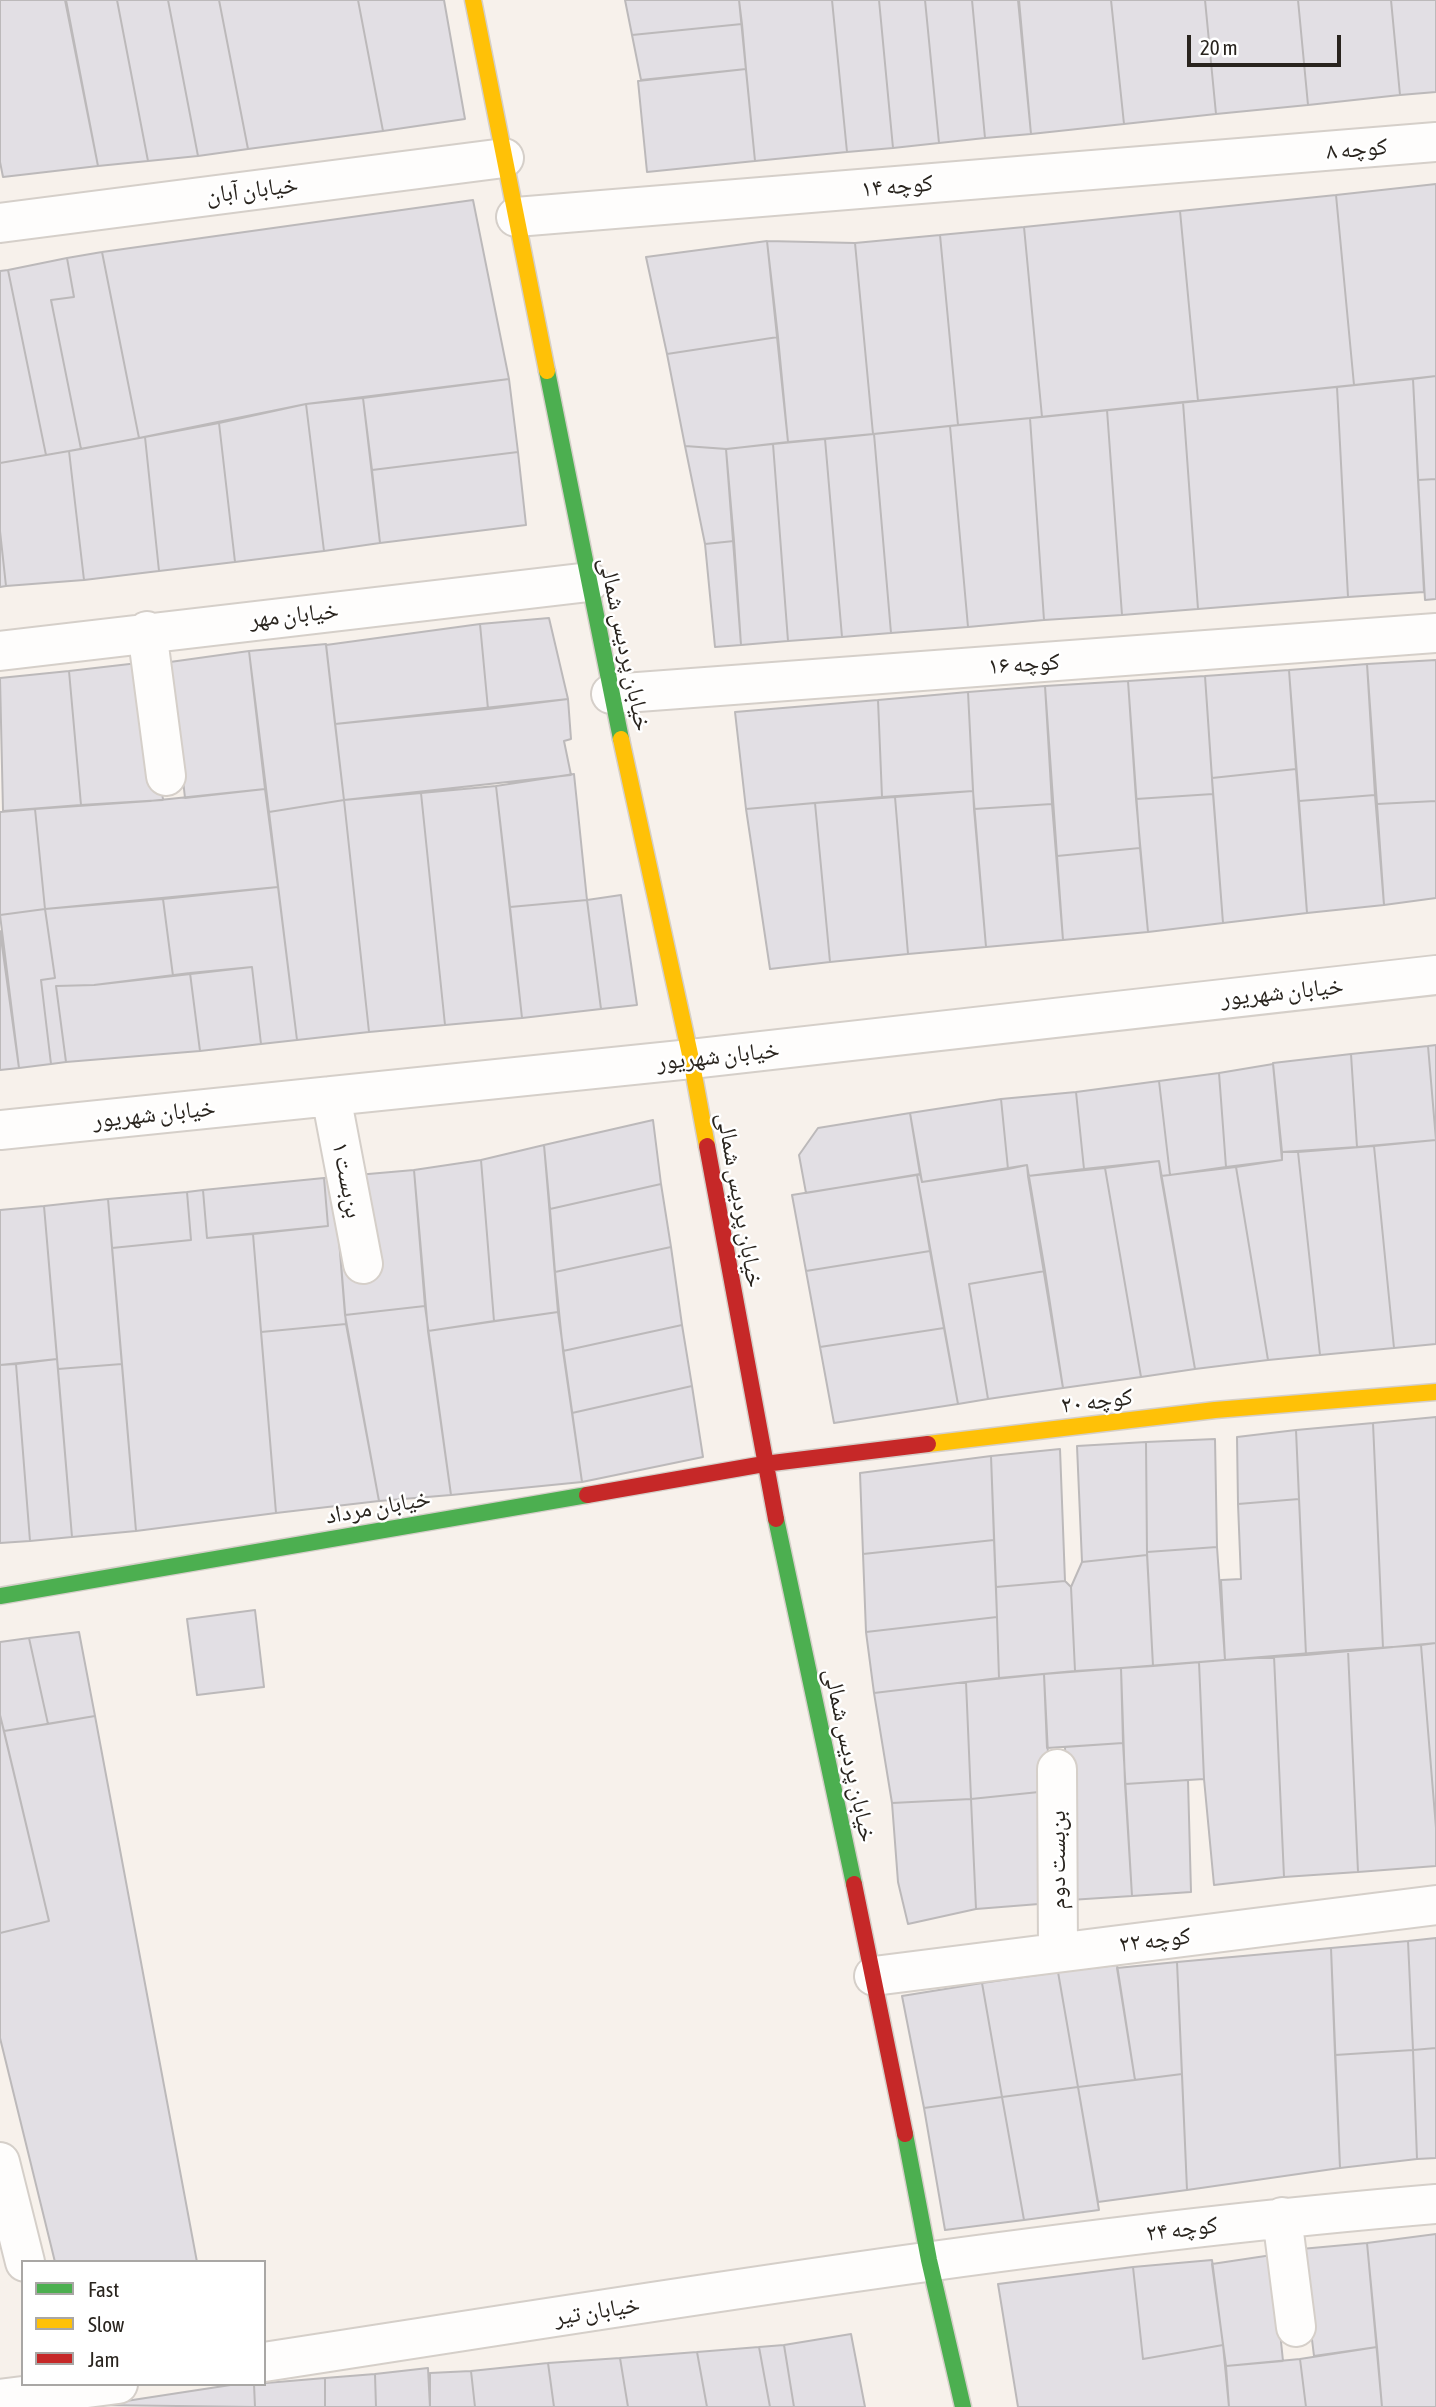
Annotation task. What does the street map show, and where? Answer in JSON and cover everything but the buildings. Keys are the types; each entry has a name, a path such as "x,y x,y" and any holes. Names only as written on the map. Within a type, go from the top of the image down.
{"street":[{"name":"خیابان پردیس شمالی","path":"473,0 611,694 691,1059 764,1464 874,1976 929,2260 963,2407"},
{"name":"کوچه ۸","path":"1278,155 1436,142"},
{"name":"کوچه ۱۴","path":"516,217 1278,155"},
{"name":"خیابان آبان","path":"0,223 504,158"},
{"name":"خیابان مهر","path":"0,651 147,631 589,582"},
{"path":"147,631 166,776"},
{"name":"کوچه ۱۶","path":"611,694 1436,633"},
{"name":"خیابان شهریور","path":"0,1130 691,1059 1436,975"},
{"name":"بن‌بست ۱","path":"331,1096 363,1264"},
{"name":"کوچه ۲۰","path":"764,1464 1215,1410 1436,1392"},
{"name":"خیابان مرداد","path":"0,1595 764,1464"},
{"name":"بن‌بست دوم","path":"1057,1769 1058,1951"},
{"name":"کوچه ۲۲","path":"874,1976 1436,1905"},
{"path":"0,2162 24,2260"},
{"name":"کوچه ۲۴","path":"929,2260 1282,2217 1436,2204"},
{"path":"1282,2217 1296,2328"},
{"name":"خیابان تیر","path":"266,2362 929,2260"},
{"path":"0,2399 57,2395 107,2386"}],"traffic: fast":[{"path":"547,371 621,739"},
{"path":"0,1596 587,1495"},
{"path":"776,1519 854,1884"},
{"path":"905,2134 929,2260 963,2407"}],"traffic: slow":[{"path":"473,0 547,371"},
{"path":"621,739 691,1059 707,1146"},
{"path":"928,1444 1215,1410 1436,1392"}],"traffic: jam":[{"path":"707,1146 776,1519"},
{"path":"587,1495 764,1464 928,1444"},
{"path":"854,1884 905,2134"}]}
